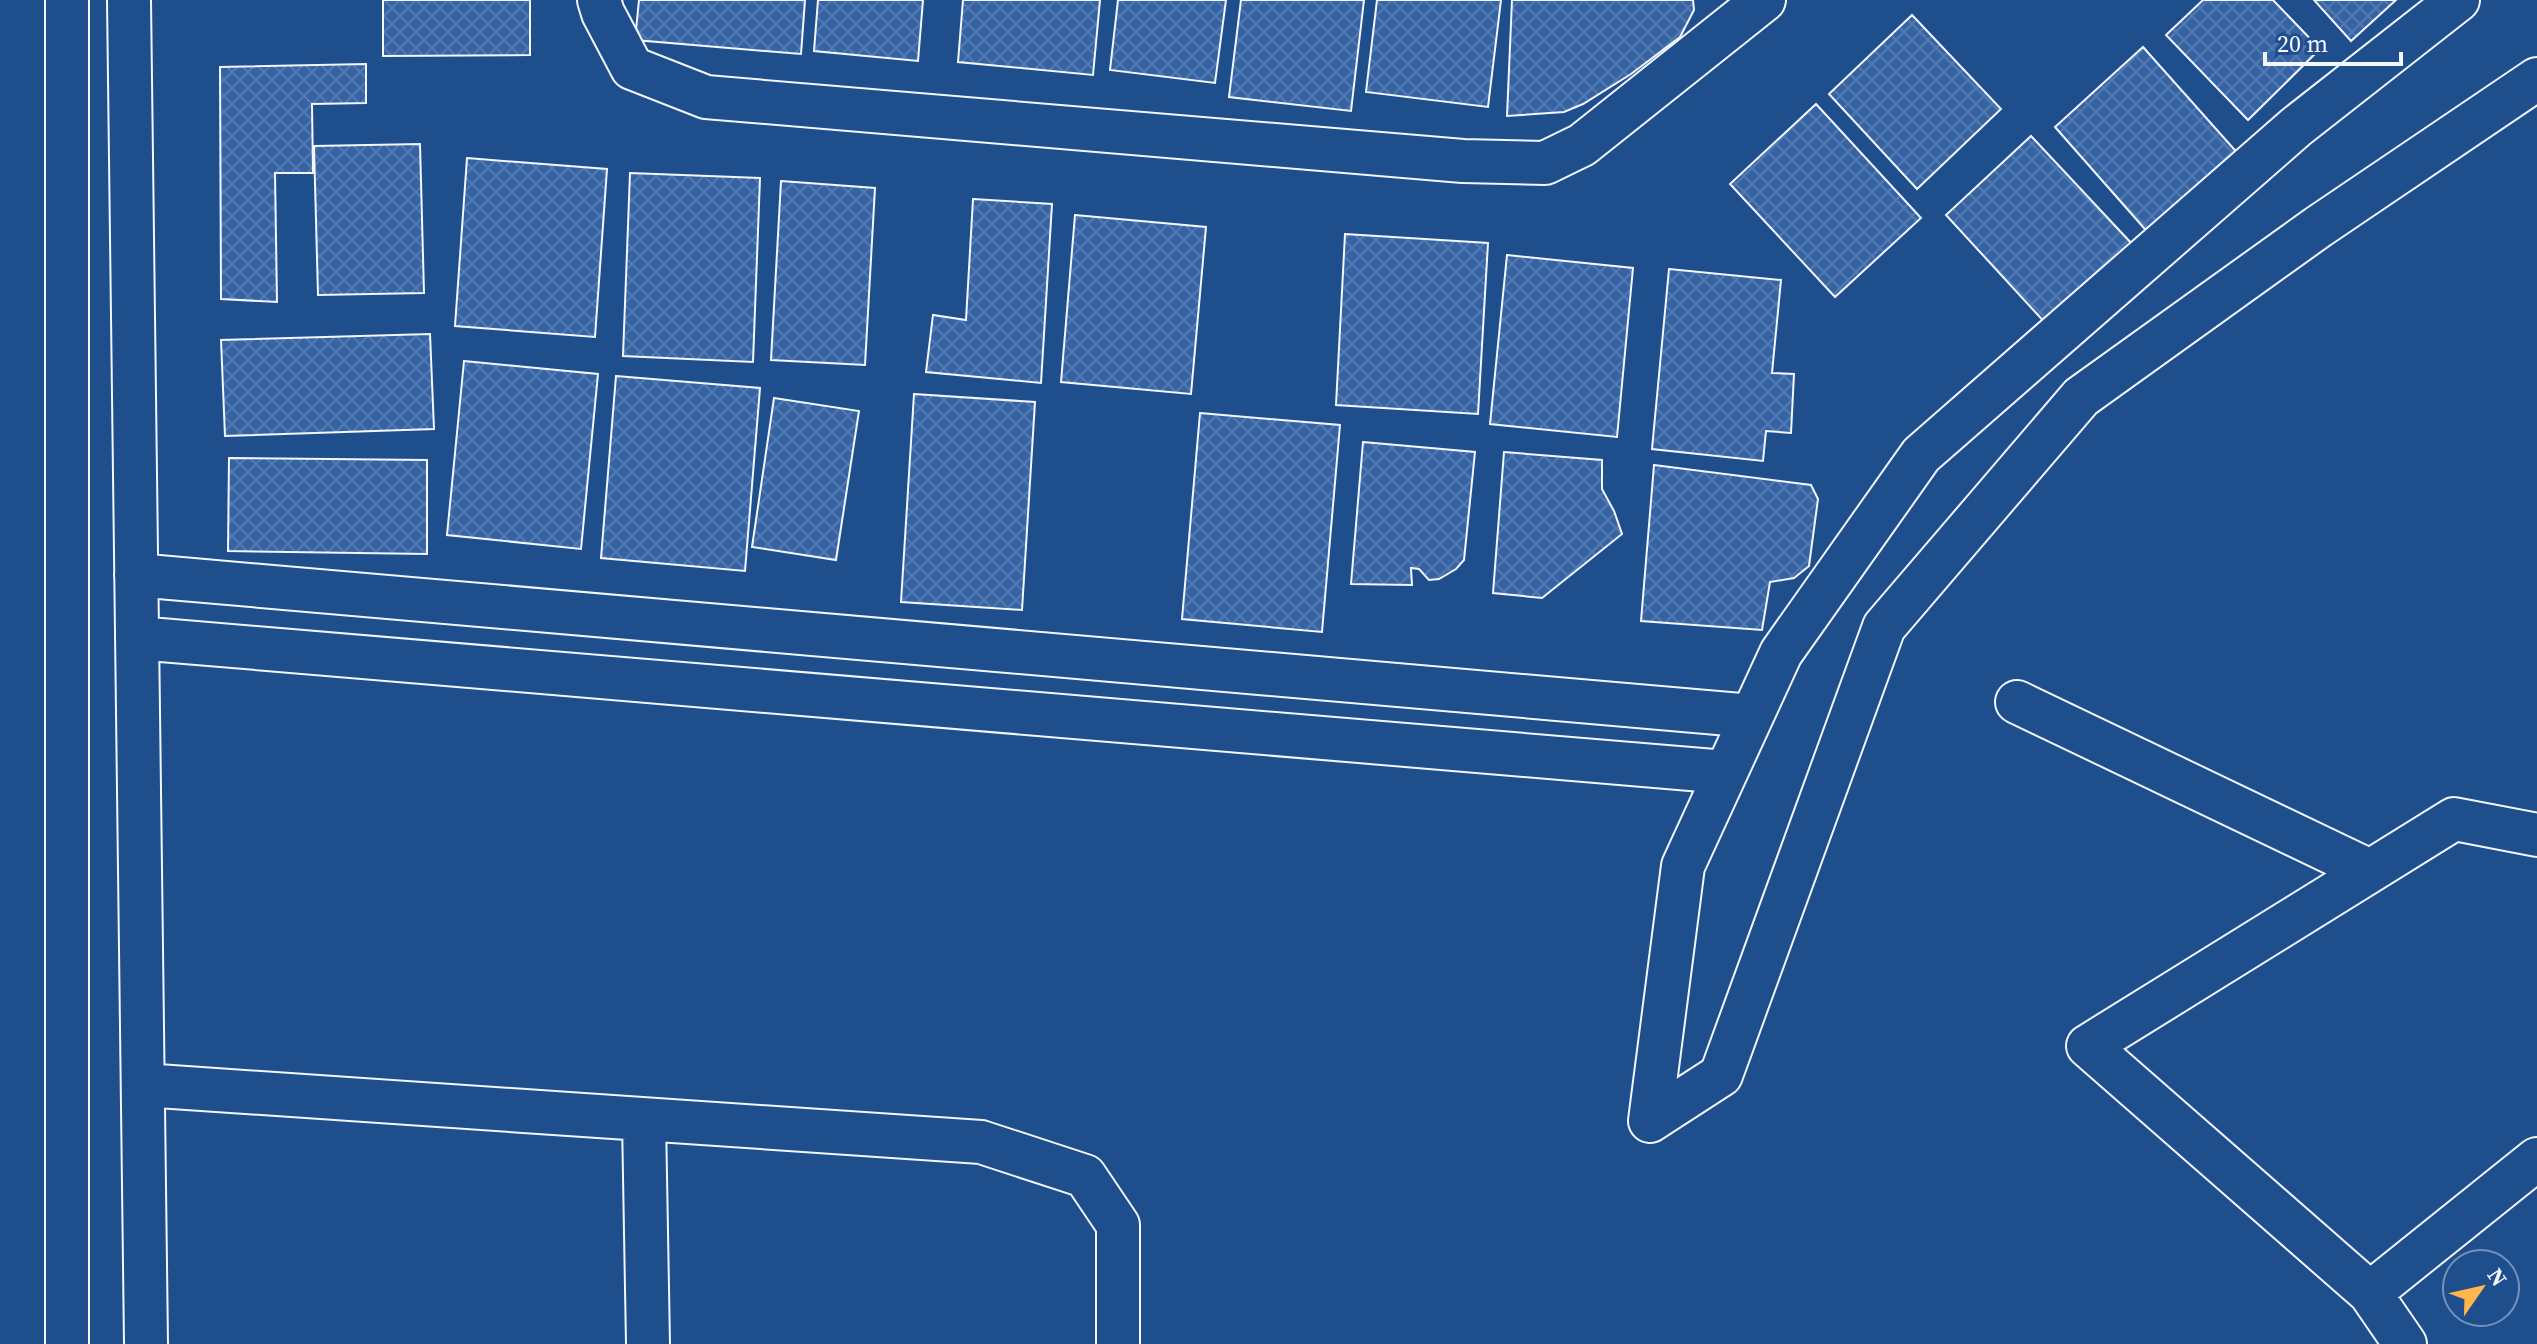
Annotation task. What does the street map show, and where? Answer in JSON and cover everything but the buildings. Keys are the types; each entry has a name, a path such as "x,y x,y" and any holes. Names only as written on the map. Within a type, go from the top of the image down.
{"street":[{"path":"67,0 67,1344"},
{"path":"129,0 146,1344"},
{"path":"599,0 632,68 706,97 1447,160 1545,163 1582,145 1764,0"},
{"path":"2458,0 2296,127 1921,455 1781,653 1683,866 1650,1121 1721,1075 1884,627 1915,590 2081,397 2318,227 2537,79"},
{"path":"136,575 1752,716"},
{"path":"137,638 1726,772"},
{"path":"2017,702 2370,871"},
{"path":"2405,1344 2370,1293 2088,1046 2454,819 2537,835"},
{"path":"143,1085 981,1142 1085,1176 1118,1225 1118,1344"},
{"path":"644,1120 648,1344"},
{"path":"2370,1293 2537,1159"}]}
